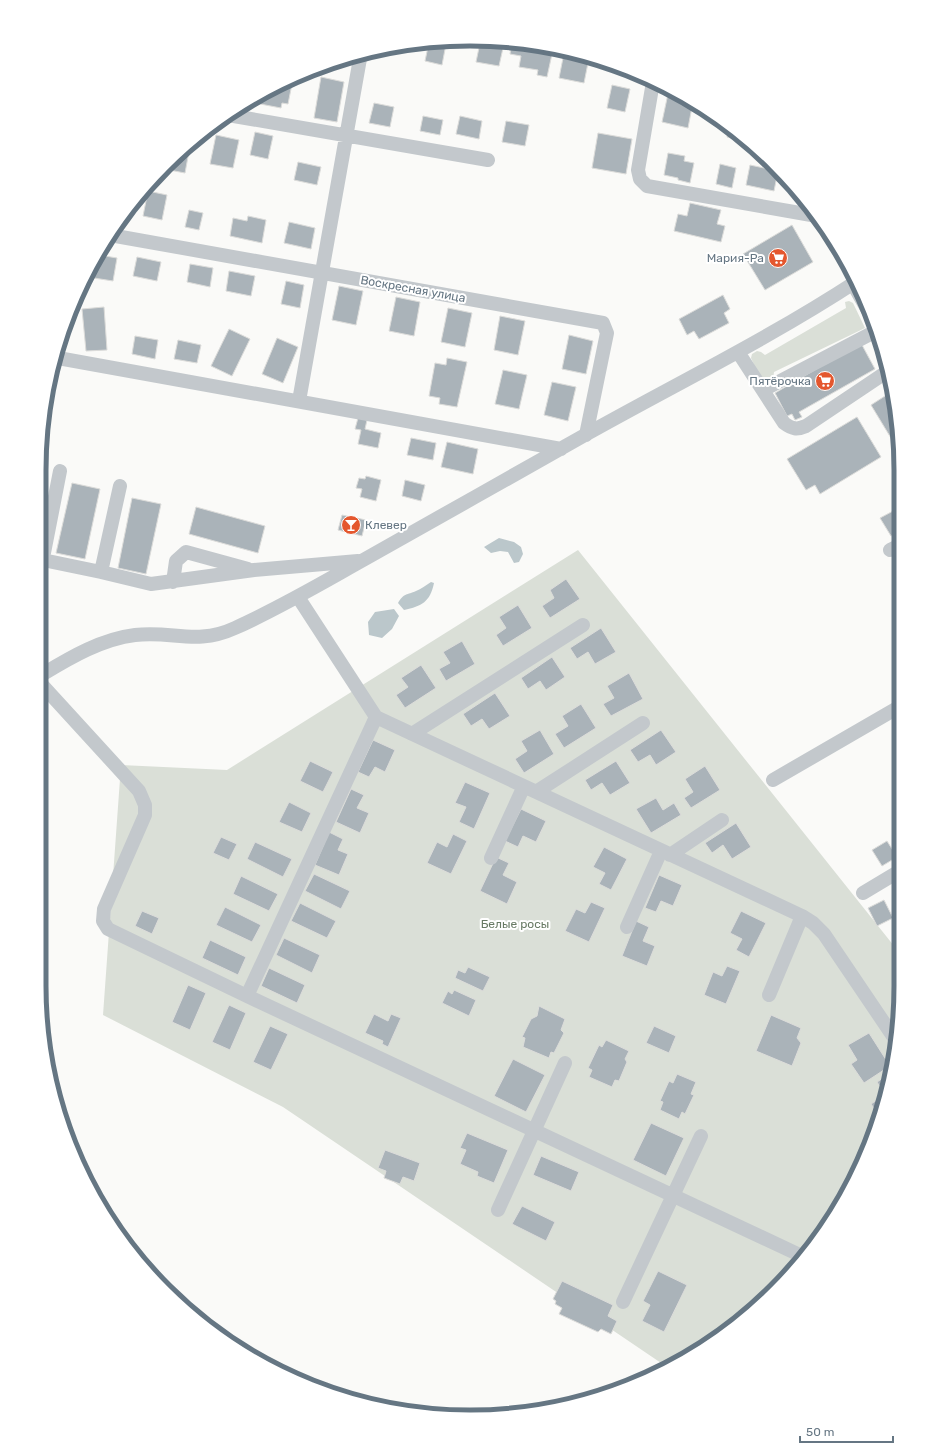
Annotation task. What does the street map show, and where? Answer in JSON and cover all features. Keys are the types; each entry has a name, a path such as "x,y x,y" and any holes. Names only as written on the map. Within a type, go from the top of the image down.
{"street":[{"path":"299,401 360,60"},
{"path":"652,87 638,170 640,179 647,186 808,214"},
{"path":"235,116 488,160"},
{"name":"Воскресная улица","path":"115,237 603,323 607,333 586,434"},
{"path":"46,672 71,656 106,642 136,635 193,638 215,636 233,629 298,597 586,434 738,352 851,284"},
{"path":"763,390 871,333"},
{"path":"738,352 784,423 794,429 800,429 883,374"},
{"path":"61,358 561,449"},
{"path":"46,543 60,471"},
{"path":"101,572 120,486"},
{"path":"173,582 176,561 186,552 254,570"},
{"path":"46,560 151,584 254,570 362,560"},
{"path":"298,597 376,717 802,916 824,934 891,1033"},
{"path":"412,734 583,625"},
{"path":"46,689 139,791 145,805 145,815 104,909 103,921 108,929 247,996 798,1254"},
{"path":"773,780 894,710"},
{"path":"247,996 376,717"},
{"path":"491,858 530,789 643,723"},
{"path":"627,927 666,853 722,820"},
{"path":"863,893 894,874"},
{"path":"769,995 802,916"},
{"path":"498,1210 565,1063"},
{"path":"623,1302 701,1136"}],"green space":[{"path":"849,301 853,303 865,328 774,372 773,379 762,382 751,358 752,354 757,351 765,355 846,308 845,302"},
{"name":"Белые росы","path":"578,550 894,946 893,1014 886,1069 880,1096 862,1148 850,1174 823,1222 789,1266 750,1305 706,1339 662,1364 283,1107 103,1015 121,765 227,770"}],"shaded area":[{"path":"499,538 514,542 521,547 523,554 519,562 514,563 508,552 500,551 491,553 484,547"},
{"path":"431,582 434,583 430,595 420,605 404,610 398,603 404,596"},
{"path":"394,609 399,616 392,629 382,638 369,635 368,622 375,612"}],"building":[{"path":"479,46 503,48 499,66 476,62"},
{"path":"445,47 442,65 425,61 428,49"},
{"path":"511,48 552,54 547,77 537,75 538,70 519,67 521,56 510,54"},
{"path":"563,58 588,63 584,83 559,78"},
{"path":"321,77 344,82 337,122 314,118"},
{"path":"612,85 630,89 625,112 607,108"},
{"path":"292,86 288,104 282,103 281,108 257,103"},
{"path":"668,95 692,109 688,128 662,122"},
{"path":"374,103 394,107 390,127 369,123"},
{"path":"423,116 443,120 440,135 420,131"},
{"path":"460,116 482,121 479,139 456,134"},
{"path":"506,121 529,125 525,146 502,142"},
{"path":"255,132 273,136 268,159 250,155"},
{"path":"598,133 632,139 626,174 592,168"},
{"path":"728,134 734,139 727,137"},
{"path":"216,135 239,140 233,168 210,164"},
{"path":"189,152 185,173 170,170"},
{"path":"668,153 685,156 684,161 694,163 690,183 678,180 678,178 664,175"},
{"path":"298,162 321,167 317,185 294,180"},
{"path":"720,164 736,168 732,188 716,184"},
{"path":"750,165 769,169 777,177 774,191 746,185"},
{"path":"150,191 167,195 162,220 143,216 147,195"},
{"path":"690,203 721,210 717,224 725,226 721,242 674,231 678,214 687,216"},
{"path":"189,210 203,213 199,230 185,227"},
{"path":"248,216 266,220 262,243 230,236 233,218 247,221"},
{"path":"289,222 315,228 311,249 284,243"},
{"name":"Мария-Ра","path":"792,225 813,262 765,290 743,254"},
{"path":"104,256 117,258 113,281 94,278 95,272"},
{"path":"137,257 161,262 157,281 133,276"},
{"path":"190,264 213,268 210,287 187,282"},
{"path":"229,271 255,276 251,296 226,291"},
{"path":"286,281 304,285 300,308 281,304"},
{"path":"339,286 363,291 356,325 332,320"},
{"path":"723,295 730,309 724,313 729,323 699,339 694,331 687,335 679,319"},
{"path":"396,297 420,302 414,336 389,331"},
{"path":"104,307 107,350 86,351 82,309"},
{"path":"448,308 472,313 465,347 441,342"},
{"path":"500,316 525,321 518,355 494,350"},
{"path":"229,329 250,339 232,376 211,366"},
{"path":"569,335 593,341 586,374 562,369"},
{"path":"135,336 158,340 155,359 132,354"},
{"path":"277,338 298,347 283,383 262,374"},
{"path":"178,340 201,345 197,363 174,359"},
{"name":"Пятёрочка","path":"862,345 875,369 799,412 802,417 795,420 792,414 787,416 775,393 830,361"},
{"path":"447,358 467,362 457,407 439,404 440,398 429,396 435,363 446,365"},
{"path":"503,370 527,375 519,409 495,404"},
{"path":"552,382 576,387 568,421 544,415"},
{"path":"885,396 888,401 893,441 871,405"},
{"path":"857,417 881,457 820,494 815,485 806,490 787,459"},
{"path":"358,418 367,420 365,429 381,433 378,448 358,444 361,430 355,429"},
{"path":"411,438 436,443 433,460 407,455"},
{"path":"447,442 478,449 473,474 441,467"},
{"path":"366,476 381,480 376,501 360,497 362,489 356,488 359,478 365,479"},
{"path":"405,480 425,485 421,501 402,496"},
{"path":"72,483 100,489 85,559 56,553"},
{"path":"132,498 161,504 146,574 118,568"},
{"path":"196,507 265,526 258,553 189,534"},
{"path":"894,511 894,534 891,536 880,518"},
{"path":"342,515 366,520 362,536 338,530"},
{"path":"566,579 580,599 550,618 542,606 554,598 550,590"},
{"path":"518,605 532,628 503,646 496,635 506,628 499,617"},
{"path":"601,628 616,652 595,664 588,652 577,659 570,648"},
{"path":"462,641 475,664 446,681 439,669 450,663 443,652"},
{"path":"552,657 565,677 546,690 540,681 528,689 521,678"},
{"path":"421,665 436,688 405,708 396,695 408,687 401,678"},
{"path":"629,673 643,699 611,716 603,704 614,698 607,686"},
{"path":"495,693 510,716 489,729 482,719 471,726 463,714"},
{"path":"581,704 596,728 564,748 555,734 568,726 562,716"},
{"path":"540,730 554,754 524,773 515,759 527,751 521,741"},
{"path":"661,730 676,752 656,765 650,755 638,762 630,750"},
{"path":"373,740 395,750 385,772 375,767 369,777 358,772"},
{"path":"310,761 333,772 323,792 300,781"},
{"path":"616,761 630,783 610,795 602,783 591,790 585,780"},
{"path":"705,766 720,790 691,808 684,798 693,792 685,779"},
{"path":"465,782 490,793 474,829 459,822 466,807 455,803"},
{"path":"351,789 364,795 357,808 369,813 360,833 336,822"},
{"path":"656,798 663,810 674,803 681,815 651,833 636,809"},
{"path":"289,802 311,813 302,832 279,822"},
{"path":"521,809 546,821 536,842 523,836 518,847 505,841"},
{"path":"736,823 751,847 732,859 723,845 712,853 705,843"},
{"path":"329,832 343,839 338,850 348,854 339,875 315,865"},
{"path":"453,834 467,841 451,874 427,863 437,842 447,847"},
{"path":"221,837 237,844 229,860 213,853"},
{"path":"887,841 894,852 894,859 882,866 872,850"},
{"path":"255,842 292,859 283,877 247,859"},
{"path":"604,847 627,859 611,890 599,884 605,873 593,867"},
{"path":"496,857 509,863 503,875 517,882 507,904 480,891"},
{"path":"314,874 350,891 341,909 305,891"},
{"path":"659,875 682,885 673,906 661,901 656,912 645,908"},
{"path":"241,876 278,894 269,911 233,894"},
{"path":"884,900 893,918 877,926 868,908"},
{"path":"591,902 605,908 589,942 565,931 576,909 585,913"},
{"path":"300,903 336,921 327,938 291,921"},
{"path":"225,907 261,925 252,942 216,925"},
{"path":"142,911 159,918 152,934 135,926"},
{"path":"741,911 766,923 749,957 736,950 742,939 730,933"},
{"path":"636,921 649,927 643,941 655,946 647,966 622,956"},
{"path":"284,938 320,955 312,973 276,955"},
{"path":"210,940 246,957 238,975 202,958"},
{"path":"727,966 740,971 726,1004 704,995 713,972 722,976"},
{"path":"468,967 490,977 483,991 455,978 458,970 465,973"},
{"path":"269,968 305,985 297,1003 261,986"},
{"path":"188,985 206,993 190,1030 172,1022"},
{"path":"454,990 476,1000 469,1016 442,1003 448,991 452,994"},
{"path":"229,1005 246,1013 230,1050 212,1042"},
{"path":"539,1006 565,1019 561,1030 564,1033 554,1053 551,1052 549,1058 523,1047 525,1038 522,1037 531,1019 537,1016"},
{"path":"374,1014 388,1021 391,1014 401,1018 388,1047 382,1044 383,1041 365,1033"},
{"path":"771,1015 801,1028 797,1038 801,1043 792,1066 756,1051"},
{"path":"270,1026 288,1034 271,1070 253,1062"},
{"path":"654,1026 676,1036 669,1053 646,1043"},
{"path":"869,1033 887,1061 886,1069 864,1083 851,1064 857,1060 848,1045"},
{"path":"606,1040 629,1051 625,1059 627,1062 619,1081 615,1080 612,1087 589,1077 592,1070 588,1068 599,1045 602,1047"},
{"path":"513,1059 545,1075 526,1112 494,1096"},
{"path":"677,1074 696,1082 691,1094 694,1095 685,1114 682,1112 679,1119 660,1110 663,1102 660,1101 669,1081 673,1083"},
{"path":"884,1077 882,1089 877,1082"},
{"path":"879,1099 875,1110 871,1104"},
{"path":"651,1123 684,1138 666,1176 633,1160"},
{"path":"467,1133 508,1150 494,1183 477,1176 478,1172 460,1164 466,1150 460,1148"},
{"path":"385,1150 420,1163 414,1181 403,1177 400,1184 384,1178 386,1171 378,1168"},
{"path":"541,1156 579,1172 571,1191 533,1175"},
{"path":"522,1206 555,1222 546,1241 512,1224"},
{"path":"658,1271 687,1285 664,1332 642,1321 650,1305 643,1301"},
{"path":"562,1281 613,1305 608,1316 617,1321 611,1334 601,1329 598,1332 559,1314 562,1308 555,1304 556,1301 553,1299"}],"place":[{"name":"Мария-Ра","path":"778,258"},
{"name":"Пятёрочка","path":"825,381"},
{"name":"Клевер","path":"351,525"}]}
